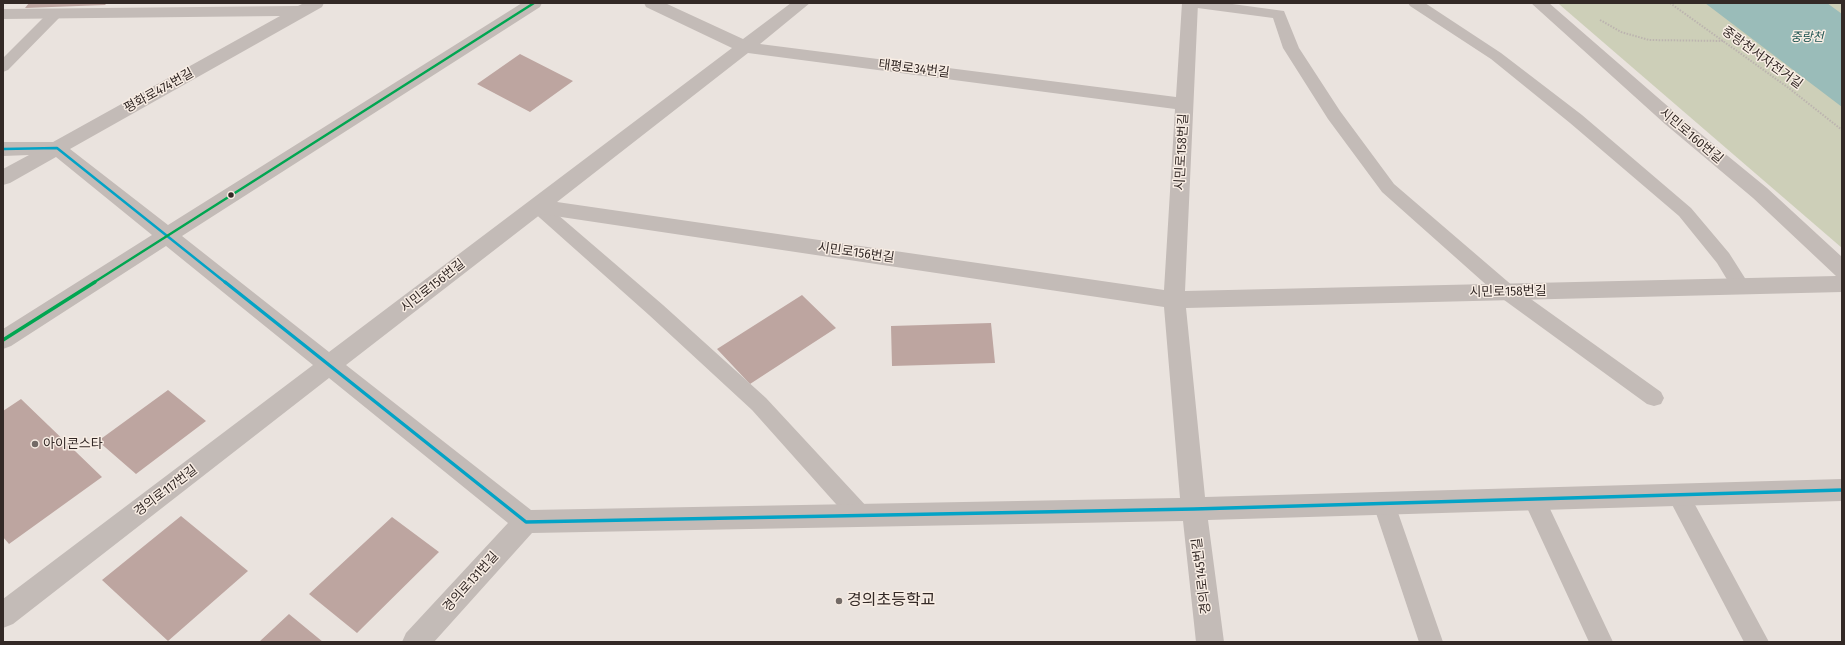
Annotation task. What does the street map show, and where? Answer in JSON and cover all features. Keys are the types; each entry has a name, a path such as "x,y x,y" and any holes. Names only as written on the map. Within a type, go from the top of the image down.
{"street":[{"path":"3,340 534,3"},
{"name":"태평로34번길","path":"652,3 745,47 1185,104"},
{"name":"시민로156번길","path":"329,366 802,3"},
{"name":"시민로158번길","path":"1190,3 1174,300 1194,509"},
{"name":"시민로160번길","path":"1539,3 1672,120 1760,192 1842,270"},
{"path":"3,14 309,7"},
{"name":"평화로474번길","path":"3,178 309,7"},
{"path":"3,149 57,148 526,522 1194,509 1842,490"},
{"name":"시민로156번길","path":"537,206 1174,300"},
{"name":"시민로158번길","path":"1174,300 1842,284"},
{"name":"경의로117번길","path":"3,615 329,366"},
{"name":"경의로145번길","path":"1194,509 1210,642"},
{"name":"경의로131번길","path":"416,642 526,522"}],"lane":[{"path":"1190,3 1279,14 1291,48 1334,115 1388,188 1507,292 1654,398"},
{"path":"1415,3 1496,56 1576,119 1685,212 1723,258 1741,286"},
{"path":"3,66 55,14"},
{"path":"537,206 656,310 759,404 860,515"},
{"path":"1678,495 1757,642"},
{"path":"1534,499 1601,642"},
{"path":"1384,504 1431,642"}],"path":[{"name":"중랑천서자전거길","path":"1670,3 1724,41 1842,130"},
{"path":"1596,17 1621,32 1638,38 1649,40 1724,41"}],"green space":[{"path":"1558,3 1842,3 1842,248 1560,5"}],"water":[{"name":"중랑천","path":"1705,3 1827,3 1842,14 1842,107"}],"building":[{"path":"29,3 107,3 105,5 25,8"},
{"path":"520,54 573,81 530,112 477,84"},
{"path":"802,295 836,328 750,384 717,349"},
{"path":"991,323 995,363 892,366 891,326"},
{"path":"168,390 206,421 136,474 98,441"},
{"name":"아이콘스타","path":"21,399 102,477 9,544 3,537 3,411"},
{"path":"181,516 248,571 168,641 102,580"},
{"path":"392,517 439,552 357,633 309,594"},
{"path":"289,614 323,642 259,642"}],"transit line":[{"path":"3,340 534,3"},
{"path":"3,149 57,148 526,522 1194,509 1842,490"}],"place":[{"name":"아이콘스타","path":"35,444"},
{"name":"경의초등학교","path":"839,601"}]}
